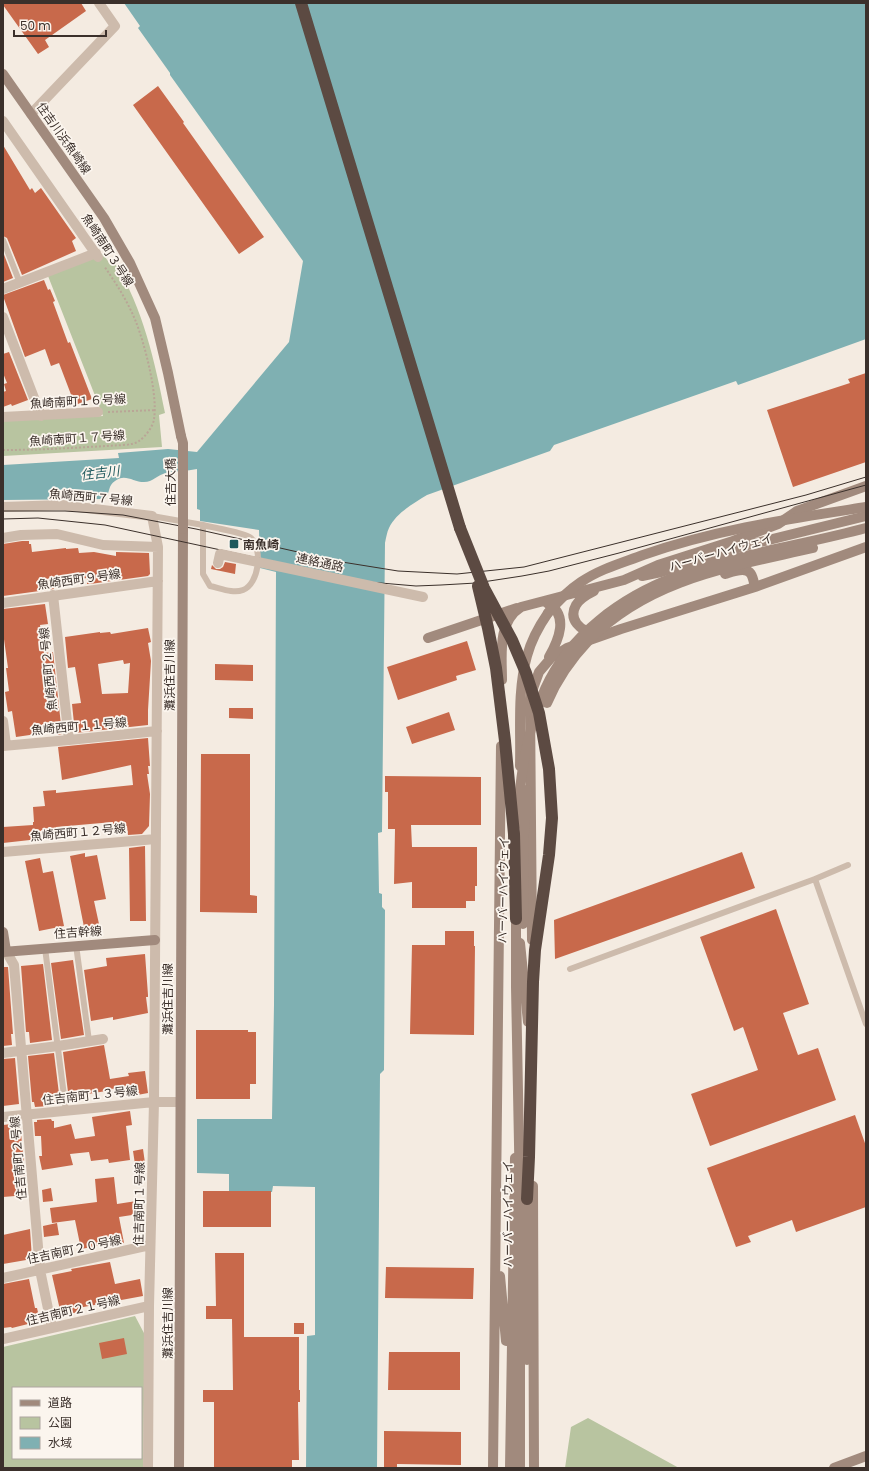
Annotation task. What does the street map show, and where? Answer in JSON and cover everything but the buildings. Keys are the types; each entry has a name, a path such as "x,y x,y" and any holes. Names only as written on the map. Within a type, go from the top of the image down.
{"highway":[{"path":"301,3 477,584 488,628 500,699 511,790 514,834 516,920"},
{"path":"301,3 460,528 484,588 503,621 520,656 533,692 544,734 550,769 552,818 549,855 535,950 533,982 529,1157 530,1195"}],"street":[{"path":"31,114 115,26 99,3"},
{"name":"住吉川浜魚崎線","path":"3,74 104,218 130,264 155,318 181,436"},
{"name":"魚崎南町３号線","path":"3,121 97,255"},
{"path":"3,290 97,255"},
{"path":"3,317 41,416"},
{"name":"魚崎南町１６号線","path":"3,417 98,412"},
{"name":"住𠮷大橋","path":"181,436 183,443 183,529"},
{"path":"624,580 658,565 734,541 778,524 797,511 866,486"},
{"name":"魚崎西町７号線","path":"3,507 62,505 152,516"},
{"path":"510,1468 521,718 523,676 527,656 539,626 548,612 569,591 593,575 620,563 667,546 741,527 866,507"},
{"name":"住吉南町１号線","path":"148,1468 149,1306 156,940 158,581 158,547 152,516"},
{"path":"428,638 521,607 660,572 744,546 866,516"},
{"name":"ハーバーハイウェイ","path":"520,1468 520,1196 516,920 518,818 522,773 531,726 546,687 555,671 579,640 608,614 640,592 676,577 736,559 866,528"},
{"name":"灘浜住吉川線","path":"179,1468 183,529"},
{"path":"3,538 21,535 57,534 103,545 158,547"},
{"name":"ハーバーハイウェイ","path":"527,1468 530,1195 522,987 524,833 527,788 538,728 552,691 571,660 598,632 627,609 649,596 679,583 720,570 866,535"},
{"path":"544,664 567,648 621,629 755,587 866,547"},
{"name":"連絡通路","path":"218,563 220,554 423,597"},
{"path":"624,580 667,585 701,580 744,570 751,574 755,587"},
{"name":"魚崎西町９号線","path":"3,603 158,581"},
{"path":"603,586 582,598 576,604 574,611 575,620 578,626 583,630 592,632 621,629"},
{"name":"魚崎西町２号線","path":"53,595 69,740"},
{"path":"534,1468 530,1195 533,1074 530,705 534,682 557,643 560,626 559,617 555,609 549,604 540,602"},
{"path":"493,1468 503,641 507,622 515,611 521,607"},
{"path":"3,721 4,745"},
{"name":"魚崎西町１１号線","path":"4,745 157,731"},
{"name":"魚崎西町１２号線","path":"3,852 156,839"},
{"path":"3,932 5,951"},
{"path":"519,935 533,1074"},
{"name":"住吉幹線","path":"5,951 156,940"},
{"name":"住吉南町２号線","path":"5,951 14,965 40,1270 52,1328"},
{"path":"3,1053 103,1039"},
{"name":"住吉南町１３号線","path":"3,1117 154,1102 180,1102"},
{"path":"512,1291 530,1195"},
{"path":"495,1209 510,1399"},
{"name":"住吉南町２０号線","path":"3,1278 150,1245"},
{"name":"住吉南町２１号線","path":"3,1339 149,1306"},
{"path":"834,1468 866,1456"}],"lane":[{"path":"3,240 20,283"},
{"path":"152,516 203,525 244,534 251,538 257,547 256,575 251,584 244,590 235,592 210,586 203,574 203,525"},
{"path":"570,969 848,866"},
{"path":"815,879 866,1024"},
{"path":"76,945 89,1041"},
{"path":"45,948 66,1111"}],"path":[{"name":"魚崎南町３号線","path":"97,255 117,284 136,322 154,388 155,410"},
{"name":"魚崎南町１６号線","path":"98,412 155,410"},
{"name":"魚崎南町１７号線","path":"3,450 124,445 138,442 148,432 154,421 155,410"}],"green space":[{"path":"103,254 110,264 115,263 125,280 147,336 165,413 159,415 162,447 3,456 3,421 103,416 48,276"},
{"path":"135,1316 145,1335 143,1468 3,1468 3,1347"},
{"path":"588,1418 679,1468 565,1468 571,1427"}],"water":[{"name":"住吉川","path":"124,3 866,3 866,339 738,385 736,381 554,445 550,451 427,495 401,513 389,528 385,543 382,832 378,833 379,893 382,894 382,907 385,910 384,1070 380,1074 377,1468 306,1468 307,1336 315,1335 315,1187 273,1186 272,1192 229,1192 229,1174 197,1173 197,1119 272,1119 276,572 260,568 259,530 200,521 200,510 197,509 197,469 166,473 147,482 122,478 111,485 105,499 3,500 3,465 119,458 118,453 168,449 197,452 289,342 303,261 170,75 138,28 140,26"}],"tram line":[{"path":"3,511 65,511 123,515 196,529 342,562 398,571 457,574 524,567 806,495 866,477"},
{"path":"3,519 38,518 105,525 369,582 416,586 476,583 549,571 866,485"}],"place":[{"name":"南魚崎","path":"234,544"}]}
